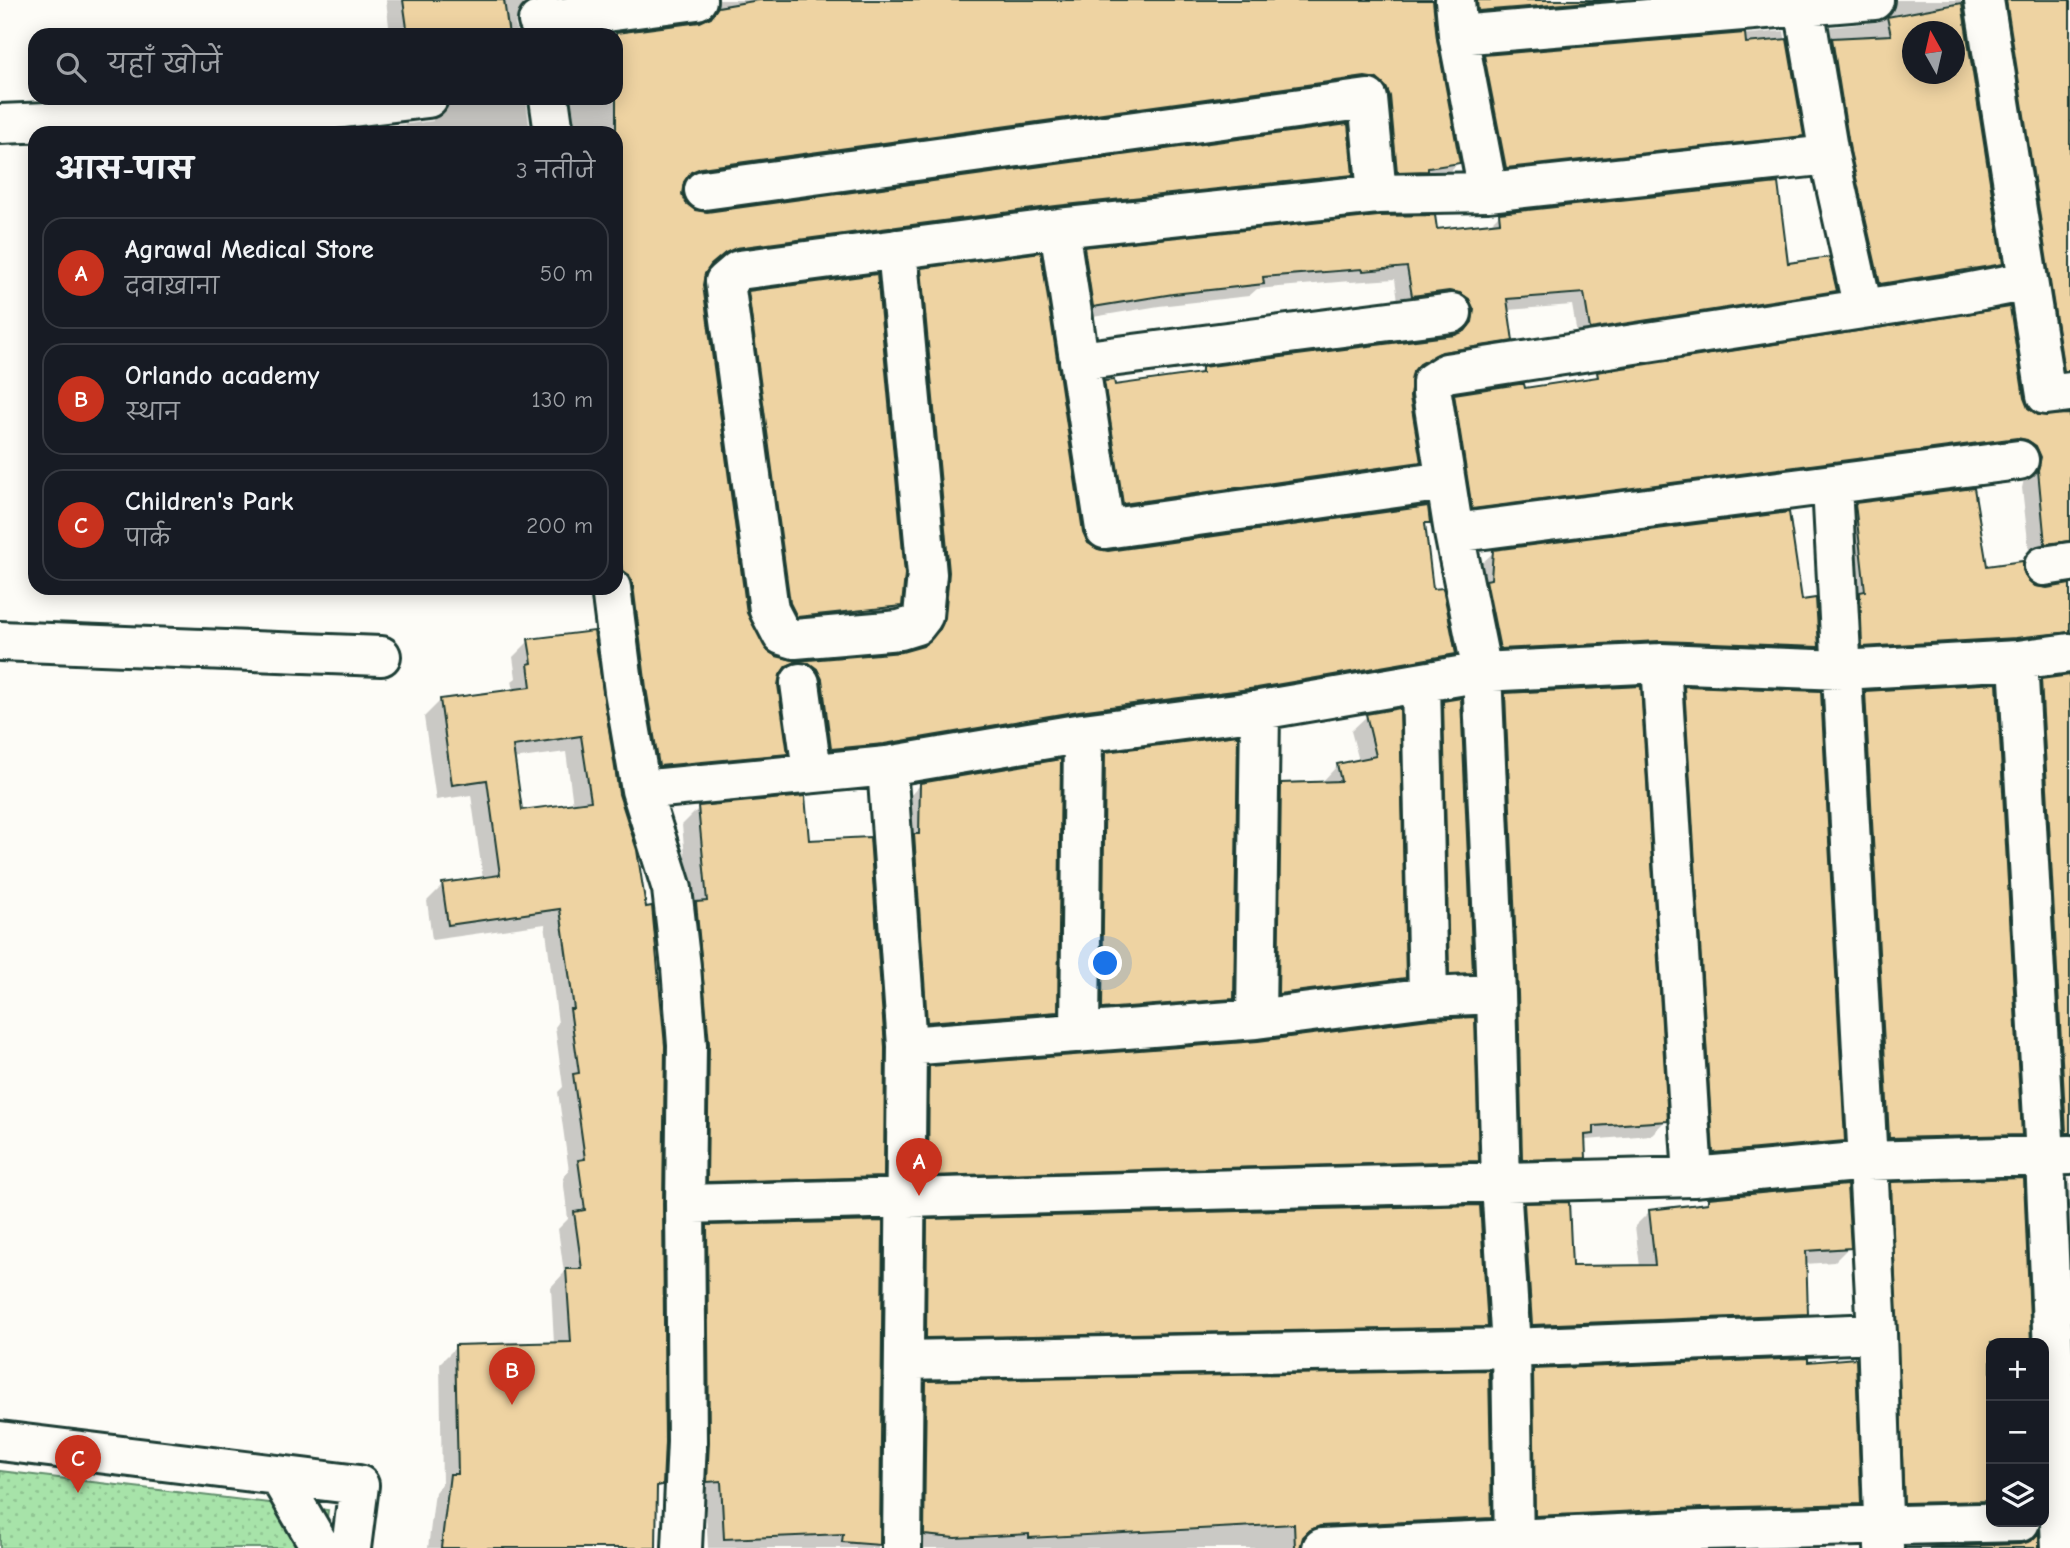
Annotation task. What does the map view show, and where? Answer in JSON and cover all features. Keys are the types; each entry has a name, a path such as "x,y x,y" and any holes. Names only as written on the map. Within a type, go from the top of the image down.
{"street":[{"path":"537,19 697,0"},
{"path":"1488,192 1456,18 1874,0"},
{"path":"1984,0 2046,395 2070,392"},
{"path":"1803,4 1829,155 1863,309"},
{"path":"705,190 1368,99 1377,194"},
{"path":"0,124 319,111 369,105"},
{"path":"550,105 553,126"},
{"path":"897,250 927,574 923,617 916,625 900,629 795,639 782,635 769,610 725,282 739,271 1059,228 1377,194 1488,192 1829,155"},
{"path":"1059,228 1105,529 1445,481"},
{"path":"1514,1544 1511,1348 1501,1184 1482,672 1445,481 1432,382 1446,373 1966,293 2028,281"},
{"path":"1079,361 1452,313"},
{"path":"1454,533 2019,460"},
{"path":"1832,486 1877,1333 1883,1537"},
{"path":"612,595 624,691 641,790 671,889 687,1045 687,1442 682,1548"},
{"path":"0,641 381,656"},
{"path":"641,790 887,765 1083,733 1260,710 1482,672 1661,663 1842,670 2018,660 2070,653"},
{"path":"2018,660 2057,1156 2059,1527"},
{"path":"1661,663 1693,1177"},
{"path":"800,683 812,771"},
{"path":"1421,683 1428,997"},
{"path":"1256,1019 1260,710"},
{"path":"1080,1033 1083,733"},
{"path":"887,765 907,1045 902,1548"},
{"path":"907,1045 1256,1019 1428,997 1496,993"},
{"path":"685,1204 1501,1184 1693,1177 1867,1161 2057,1156"},
{"path":"904,1360 1511,1348 1877,1333"},
{"path":"0,1441 359,1485 351,1548"},
{"path":"279,1476 321,1548"},
{"path":"1322,1548 1883,1537 1986,1526"}],"green space":[{"path":"0,1471 328,1510 323,1548 0,1548"}],"building":[{"path":"403,0 504,0 508,28 407,28"},
{"path":"759,0 1433,0 1437,39 1460,163 1428,168 1428,171 1397,172 1390,96 1386,87 1377,79 1365,77 701,168 691,172 684,182 682,194 686,203 695,210 707,212 1348,124 1353,175 1056,206 736,248 725,253 711,265 705,274 703,285 747,613 768,651 776,656 797,661 902,652 923,646 940,629 945,618 949,572 921,268 1041,252 1083,532 1088,543 1108,551 1428,506 1430,523 1425,523 1433,589 1443,588 1456,654 1257,688 1079,711 884,744 831,749 822,679 817,669 809,663 796,662 786,666 778,685 788,754 659,766 633,585 629,575 623,571 623,126 616,126 616,105 623,105 623,32 700,22 711,17 718,7"},
{"path":"1477,0 1613,0 1478,11"},
{"path":"2006,0 2070,0 2070,371 2064,371"},
{"path":"1962,3 1965,21 1902,21 1902,84 1965,84 1965,22 2003,264 1880,284 1850,151 1832,38 1891,35 1887,17"},
{"path":"1745,33 1746,43 1787,39 1804,136 1506,168 1484,55"},
{"path":"1778,183 1788,263 1829,257 1837,291 1590,329 1584,293 1507,299 1513,341 1442,352 1420,364 1413,372 1410,397 1421,462 1123,504 1104,381 1114,380 1115,385 1202,373 1202,367 1455,335 1465,331 1472,322 1474,310 1469,299 1460,293 1449,291 1412,296 1407,267 1263,277 1264,284 1173,294 1093,307 1084,247 1378,216 1435,215 1437,229 1500,222 1499,213"},
{"path":"877,274 905,574 902,606 797,617 790,603 748,291"},
{"path":"2010,307 2024,398 2028,408 2038,415 2070,414 2070,541 2045,544 2038,470 2041,457 2036,446 2017,438 1472,509 1454,394 1519,384 1524,384 1525,388 1598,377 1597,372"},
{"path":"1974,488 1987,566 2023,561 2027,579 2035,586 2047,588 2070,584 2070,632 2016,638 1862,647 1860,592 1865,591 1855,503"},
{"path":"1789,512 1802,600 1816,598 1819,647 1660,641 1500,649 1486,580 1491,579 1493,550"},
{"path":"594,631 619,794 637,850 646,907 652,906 665,1046 665,1442 663,1485 657,1486 656,1548 441,1548 450,1474 458,1474 455,1345 571,1342 566,1269 582,1269 574,1212 585,1210 578,1160 585,1159 573,1074 579,1073 570,1009 574,1009 560,909 448,925 442,883 500,875 487,780 452,785 440,699 531,687 528,664 532,663 528,639","holes":["581,736 591,801 522,810 513,746"]},
{"path":"2070,675 2070,1133 2066,1133 2041,679"},
{"path":"1997,683 2022,1135 1889,1138 1865,691"},
{"path":"1641,686 1668,1121 1594,1126 1594,1134 1585,1135 1586,1158 1522,1160 1505,693"},
{"path":"1684,686 1821,691 1845,1141 1713,1153"},
{"path":"1461,698 1473,973 1449,974 1443,701"},
{"path":"1400,708 1406,978 1278,994 1281,783 1341,781 1337,764 1376,756 1366,714"},
{"path":"1238,735 1234,999 1102,1009 1105,752"},
{"path":"1061,759 1058,1012 927,1022 914,834 919,834 920,783"},
{"path":"805,796 809,840 870,837 885,1047 884,1177 707,1182 709,1043 696,902 707,901 698,806"},
{"path":"1475,1017 1479,1161 928,1176 929,1066 1258,1041 1430,1019"},
{"path":"2024,1178 2031,1338 1986,1338 1986,1501 1904,1503 1891,1182"},
{"path":"1847,1185 1851,1248 1806,1251 1808,1314 1532,1325 1524,1203 1569,1202 1572,1266 1655,1265 1649,1210 1708,1203 1708,1198"},
{"path":"1480,1205 1488,1327 926,1338 927,1219"},
{"path":"883,1221 880,1545 842,1542 843,1534 724,1539 721,1481 707,1482 707,1225"},
{"path":"1808,1358 1808,1362 1856,1358 1861,1504 1535,1516 1533,1369"},
{"path":"1489,1370 1492,1518 1320,1526 1303,1537 1300,1548 1295,1548 1294,1524 1029,1538 1029,1534 955,1538 924,1535 926,1381"},
{"path":"2039,1533 2039,1548 1906,1548 2021,1544 2031,1541"}],"place":[{"name":"Agrawal Medical Store","path":"919,1196"},
{"name":"Orlando academy","path":"512,1405"},
{"name":"Children's Park","path":"78,1493"}]}
